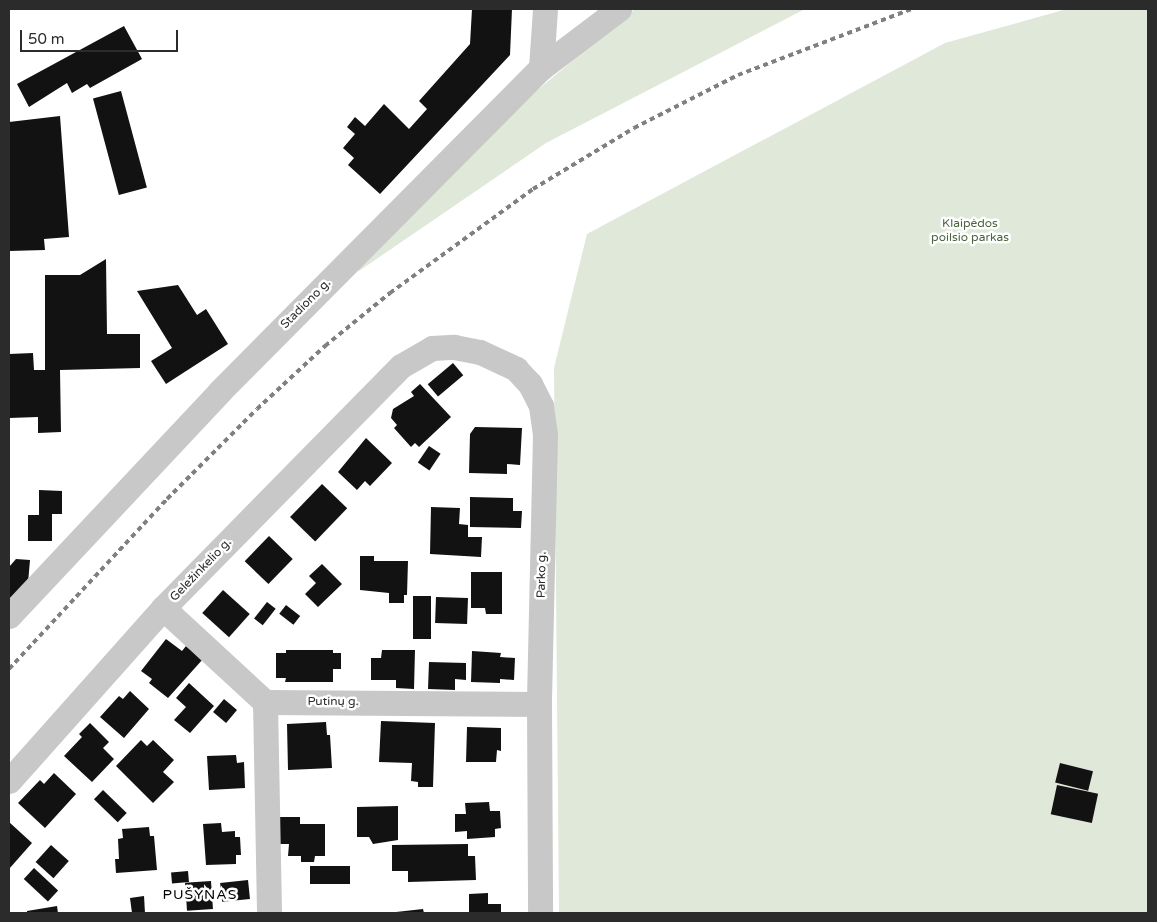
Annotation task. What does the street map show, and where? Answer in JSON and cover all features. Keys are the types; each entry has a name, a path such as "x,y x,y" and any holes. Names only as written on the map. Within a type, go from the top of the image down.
{"street":[{"path":"541,68 545,9"},
{"name":"Stadiono g.","path":"9,616 220,391 541,68 619,9"},
{"name":"Parko g.","path":"401,366 432,348 454,347 480,352 516,369 530,384 541,406 545,435 539,704 540,913"},
{"name":"Geležinkelio g.","path":"9,781 163,608 401,366"},
{"path":"163,608 265,702 269,913"},
{"name":"Putinų g.","path":"265,702 539,704"}],"green space":[{"path":"635,9 805,9 546,143 359,271 354,267 517,107"},
{"name":"Klaipėdos poilsio parkas","path":"1067,9 1148,9 1148,913 559,913 554,368 587,234 945,43"}],"building":[{"path":"472,9 512,9 510,55 380,194 348,165 354,158 343,148 355,134 347,127 355,117 365,126 384,104 409,129 427,109 419,101 470,44"},
{"path":"124,26 142,59 90,88 87,84 72,93 67,83 29,107 17,84"},
{"path":"121,91 147,188 119,195 93,99"},
{"path":"60,116 69,237 44,239 45,250 9,251 9,122"},
{"path":"106,259 107,334 140,334 140,368 60,370 61,432 38,433 38,417 9,418 9,354 33,353 34,370 45,370 45,275 80,275"},
{"path":"178,285 197,315 206,309 228,344 166,384 151,361 172,348 137,291"},
{"path":"453,363 463,375 438,396 428,384"},
{"path":"420,384 451,417 419,447 415,443 411,447 394,428 397,425 391,418 393,409 414,396 411,392"},
{"path":"475,427 522,428 520,465 507,464 507,474 469,473 470,434"},
{"path":"366,438 392,463 370,486 365,481 357,490 338,472"},
{"path":"429,446 441,454 429,470 418,463"},
{"path":"322,484 347,508 315,541 290,517"},
{"path":"39,490 62,491 62,514 52,514 52,541 28,541 28,515 39,515"},
{"path":"470,497 513,498 513,511 522,511 521,528 470,527"},
{"path":"431,507 460,508 459,524 468,525 468,537 482,537 481,557 430,554"},
{"path":"269,536 293,559 268,584 245,561"},
{"path":"360,556 374,556 374,561 408,561 407,595 404,595 404,603 389,603 389,593 360,590"},
{"path":"16,559 30,560 28,583 9,605 9,567"},
{"path":"322,564 342,584 318,607 305,594 316,583 309,576"},
{"path":"471,572 502,572 502,614 486,614 485,608 471,608"},
{"path":"223,590 250,614 229,637 202,613"},
{"path":"413,596 431,596 431,639 413,639"},
{"path":"436,597 468,598 467,624 435,623"},
{"path":"267,602 276,609 263,625 254,619"},
{"path":"286,605 300,616 293,625 279,614"},
{"path":"166,639 182,651 186,646 203,659 168,698 149,683 152,679 141,671"},
{"path":"286,650 333,650 333,653 341,653 341,669 333,669 333,682 285,682 286,678 276,678 276,653 286,653"},
{"path":"382,650 415,650 414,689 396,688 396,680 371,680 371,658 381,658"},
{"path":"472,651 501,653 500,657 515,658 514,680 500,679 500,683 471,682"},
{"path":"429,662 466,663 466,680 455,679 455,690 428,689"},
{"path":"189,683 214,706 190,733 174,720 186,707 176,698"},
{"path":"130,691 149,709 124,738 100,717 119,696 123,699"},
{"path":"224,699 237,710 226,723 213,712"},
{"path":"381,721 435,723 433,787 418,787 418,782 411,781 412,763 379,762"},
{"path":"326,722 327,735 330,735 332,768 288,770 287,724"},
{"path":"90,723 109,742 103,748 114,759 92,782 64,756 82,737 79,734"},
{"path":"467,727 501,728 501,751 497,750 496,762 466,762"},
{"path":"141,740 147,746 153,740 174,760 163,772 174,782 153,803 116,766"},
{"path":"236,755 237,763 244,762 245,788 209,790 207,756"},
{"path":"1060,763 1093,771 1088,791 1055,782"},
{"path":"54,773 76,794 45,828 18,803 40,780 44,784"},
{"path":"1057,785 1098,794 1092,823 1051,814"},
{"path":"103,790 127,813 118,822 94,799"},
{"path":"489,802 490,811 500,811 501,828 495,829 495,837 467,839 467,831 455,832 455,814 466,814 465,803"},
{"path":"398,806 398,840 373,844 369,837 357,837 357,807"},
{"path":"276,817 300,817 300,824 325,824 325,856 315,856 314,862 301,862 301,856 288,856 289,844 275,844"},
{"path":"9,822 32,843 9,869"},
{"path":"221,823 222,832 235,831 235,837 240,837 241,855 236,855 236,864 206,865 203,824"},
{"path":"149,827 150,836 154,836 157,870 116,873 115,859 119,859 118,839 123,838 122,829"},
{"path":"468,844 468,856 475,856 476,880 408,882 408,871 392,871 392,845"},
{"path":"51,845 69,861 53,878 36,862"},
{"path":"310,866 350,866 350,884 310,884"},
{"path":"34,868 58,891 48,901 24,879"},
{"path":"188,871 189,882 172,883 171,872"},
{"path":"248,880 250,899 222,902 220,883"},
{"path":"211,881 213,909 187,911 185,883"},
{"path":"488,893 488,904 501,904 501,913 469,913 469,894"},
{"path":"144,896 145,913 132,913 130,898"},
{"path":"57,906 58,913 27,913 27,911"},
{"path":"423,909 424,913 396,913 396,912"}],"railway":[{"path":"9,669 167,499 257,409 325,346 390,293 533,189 634,128 738,75 912,9"}],"district":[{"name":"PUŠYNAS","path":"200,895"}]}
